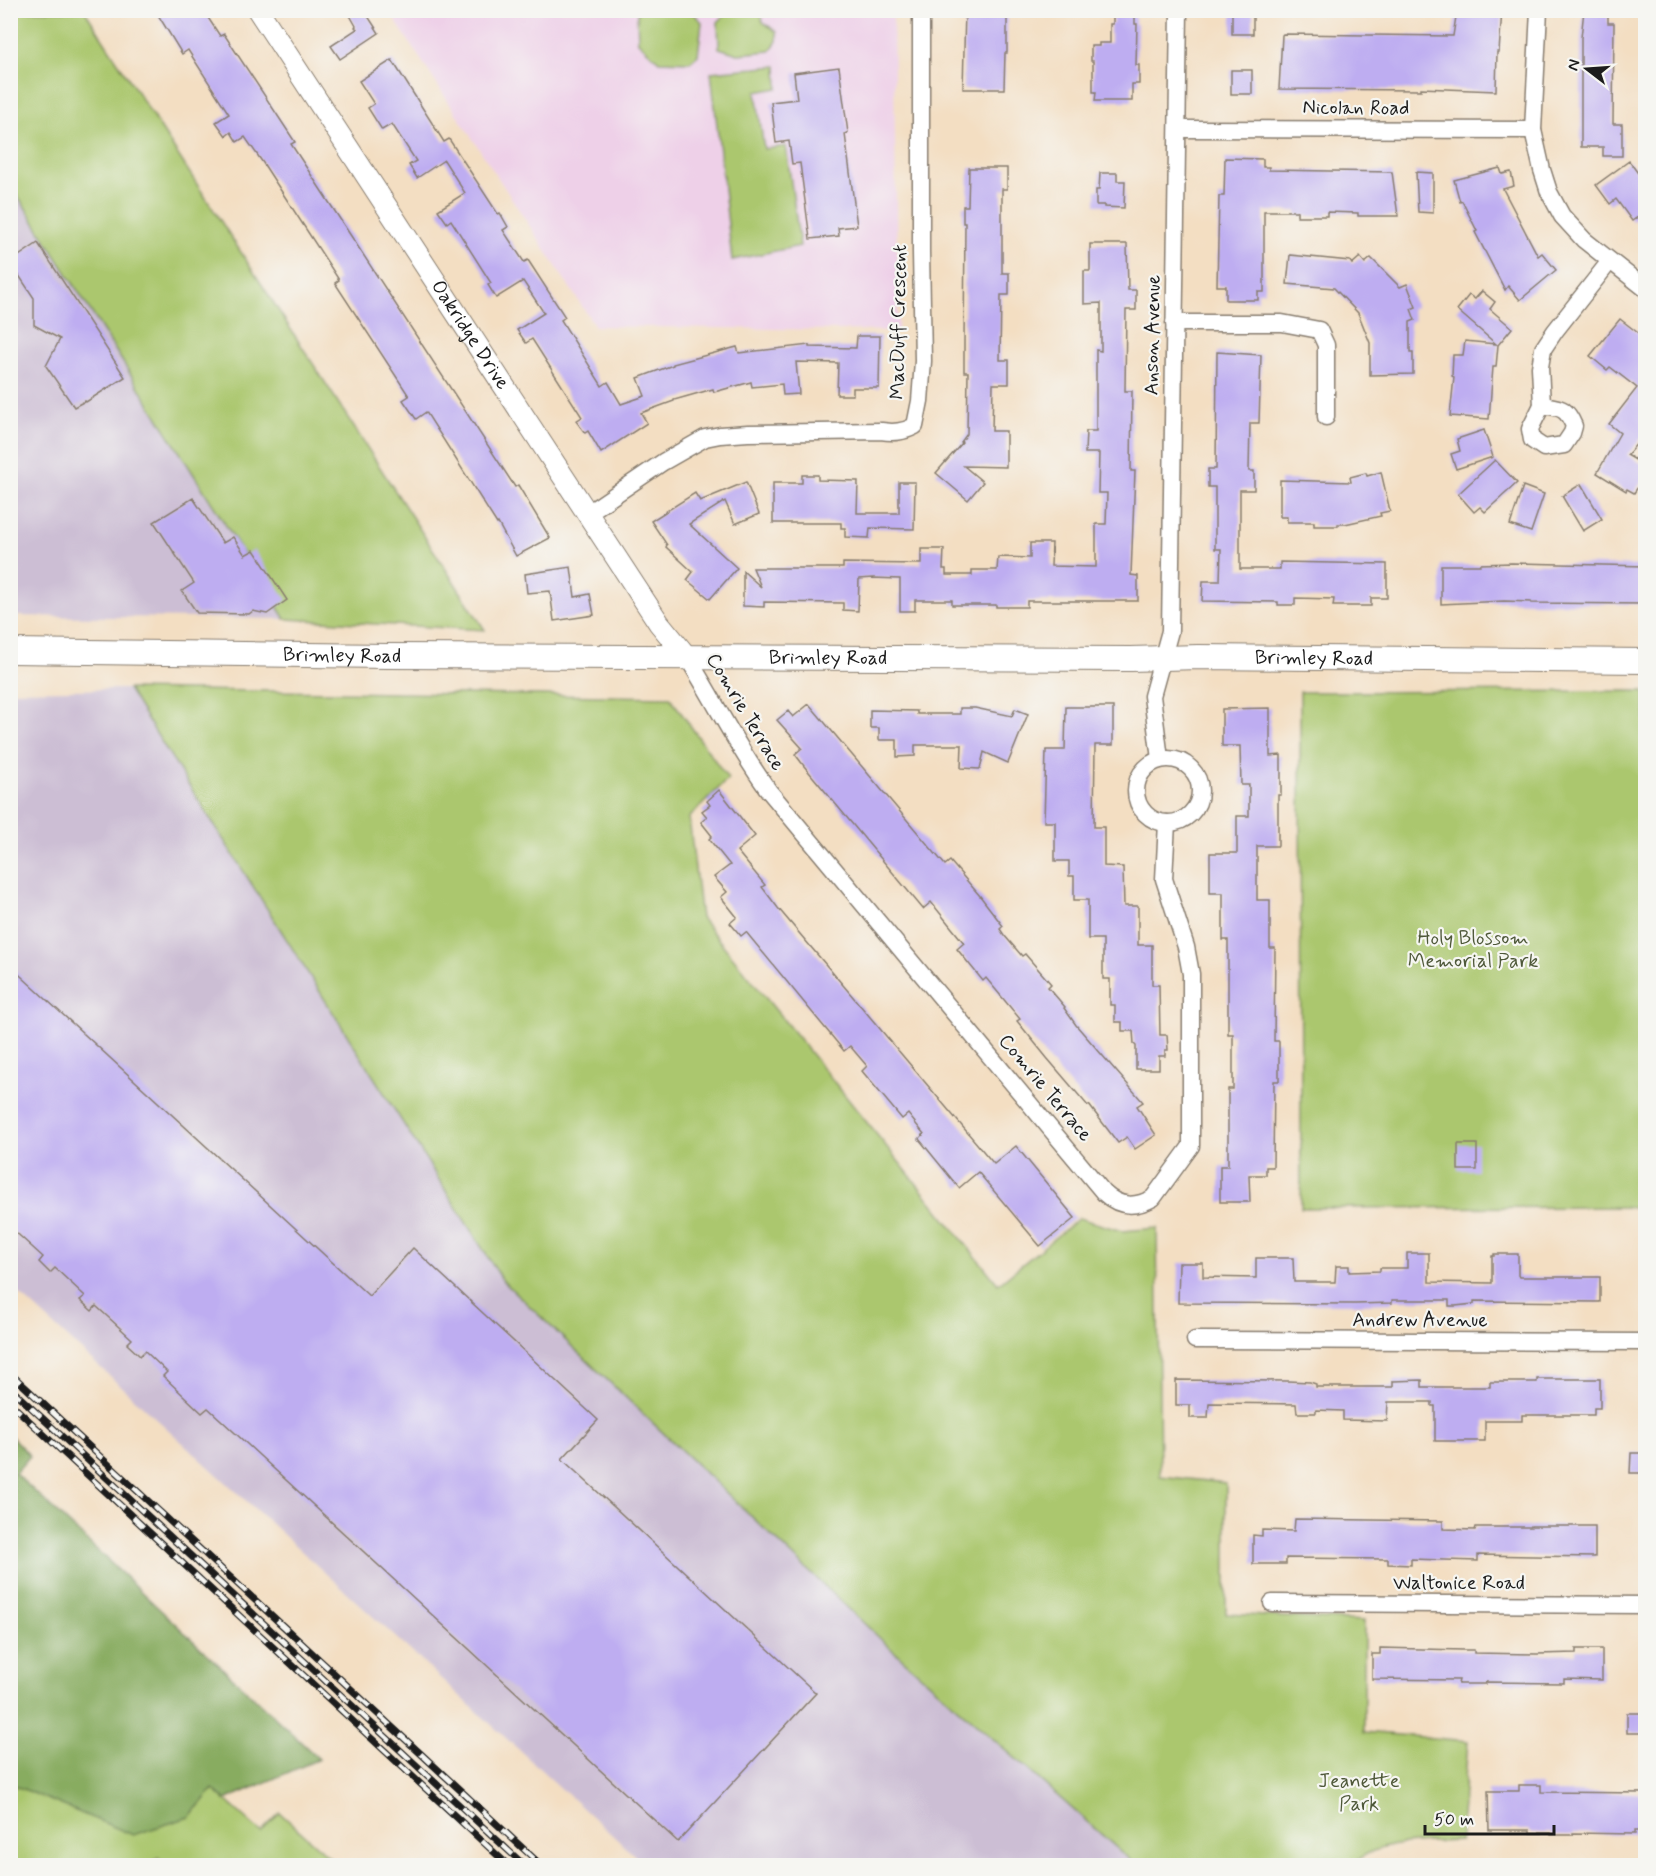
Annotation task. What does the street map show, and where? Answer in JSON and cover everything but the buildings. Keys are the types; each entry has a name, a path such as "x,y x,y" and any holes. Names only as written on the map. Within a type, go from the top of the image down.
{"main road":[{"name":"Brimley Road","path":"10,651 387,656 1197,657 1646,661"}],"street":[{"name":"Oakridge Drive","path":"258,10 659,623 687,657"},
{"name":"MacDuff Crescent","path":"588,513 671,457 705,438 748,433 881,431 894,433 915,426 920,401 923,361 921,10"},
{"name":"Anson Avenue","path":"1162,658 1170,631 1179,10"},
{"path":"1539,10 1533,130 1549,192 1562,216 1584,240 1646,289"},
{"name":"Nicolan Road","path":"1178,129 1533,130"},
{"path":"1542,405 1540,367 1543,349 1610,261"},
{"path":"1174,323 1282,323 1319,330 1326,345 1326,417"},
{"name":"Comrie Terrace","path":"687,657 747,760 769,791 1104,1193 1116,1202 1130,1206 1153,1198 1191,1146 1191,974 1186,947 1164,879 1167,823"},
{"path":"1160,759 1152,696 1162,658"},
{"path":"1172,758 1184,762 1193,770 1199,781 1200,793 1197,805 1190,815 1180,821 1167,823 1156,821 1146,815 1139,806 1136,783 1141,772 1149,764 1160,759 1172,758"},
{"name":"Andrew Avenue","path":"1195,1340 1646,1342"},
{"name":"Waltonice Road","path":"1272,1603 1646,1605"}],"shaded area":[{"path":"807,10 807,13 893,14 898,331 595,326 389,11"},
{"path":"11,185 285,619 11,616"},
{"path":"128,689 503,1281 889,1647 1136,1865 645,1865 11,1286 10,691"}],"green space":[{"path":"641,10 691,11 702,22 698,55 690,62 659,61 638,42 637,13"},
{"path":"11,11 85,11 485,630 285,619 11,185"},
{"path":"728,12 760,13 763,22 777,32 777,41 770,51 738,54 719,48 718,22"},
{"path":"777,66 778,88 756,92 764,149 786,146 800,246 732,260 711,72"},
{"name":"Jeanette Park","path":"128,689 670,697 728,779 689,818 701,918 998,1284 1079,1218 1122,1231 1157,1228 1160,1476 1226,1483 1226,1614 1364,1621 1364,1732 1468,1741 1460,1841 1388,1847 1362,1857 1352,1865 1136,1865 889,1647 503,1281"},
{"name":"Holy Blossom Memorial Park","path":"1645,691 1645,1207 1301,1208 1300,692"},
{"path":"11,1436 30,1456 15,1473 319,1759 225,1800 213,1789 189,1817 133,1835 11,1784"},
{"path":"11,1749 189,1817 213,1789 261,1832 280,1813 338,1865 168,1866 158,1857 151,1865 11,1866"}],"railway":[{"path":"10,1373 542,1866"},
{"path":"10,1388 525,1866"},
{"path":"10,1403 509,1866"}]}
